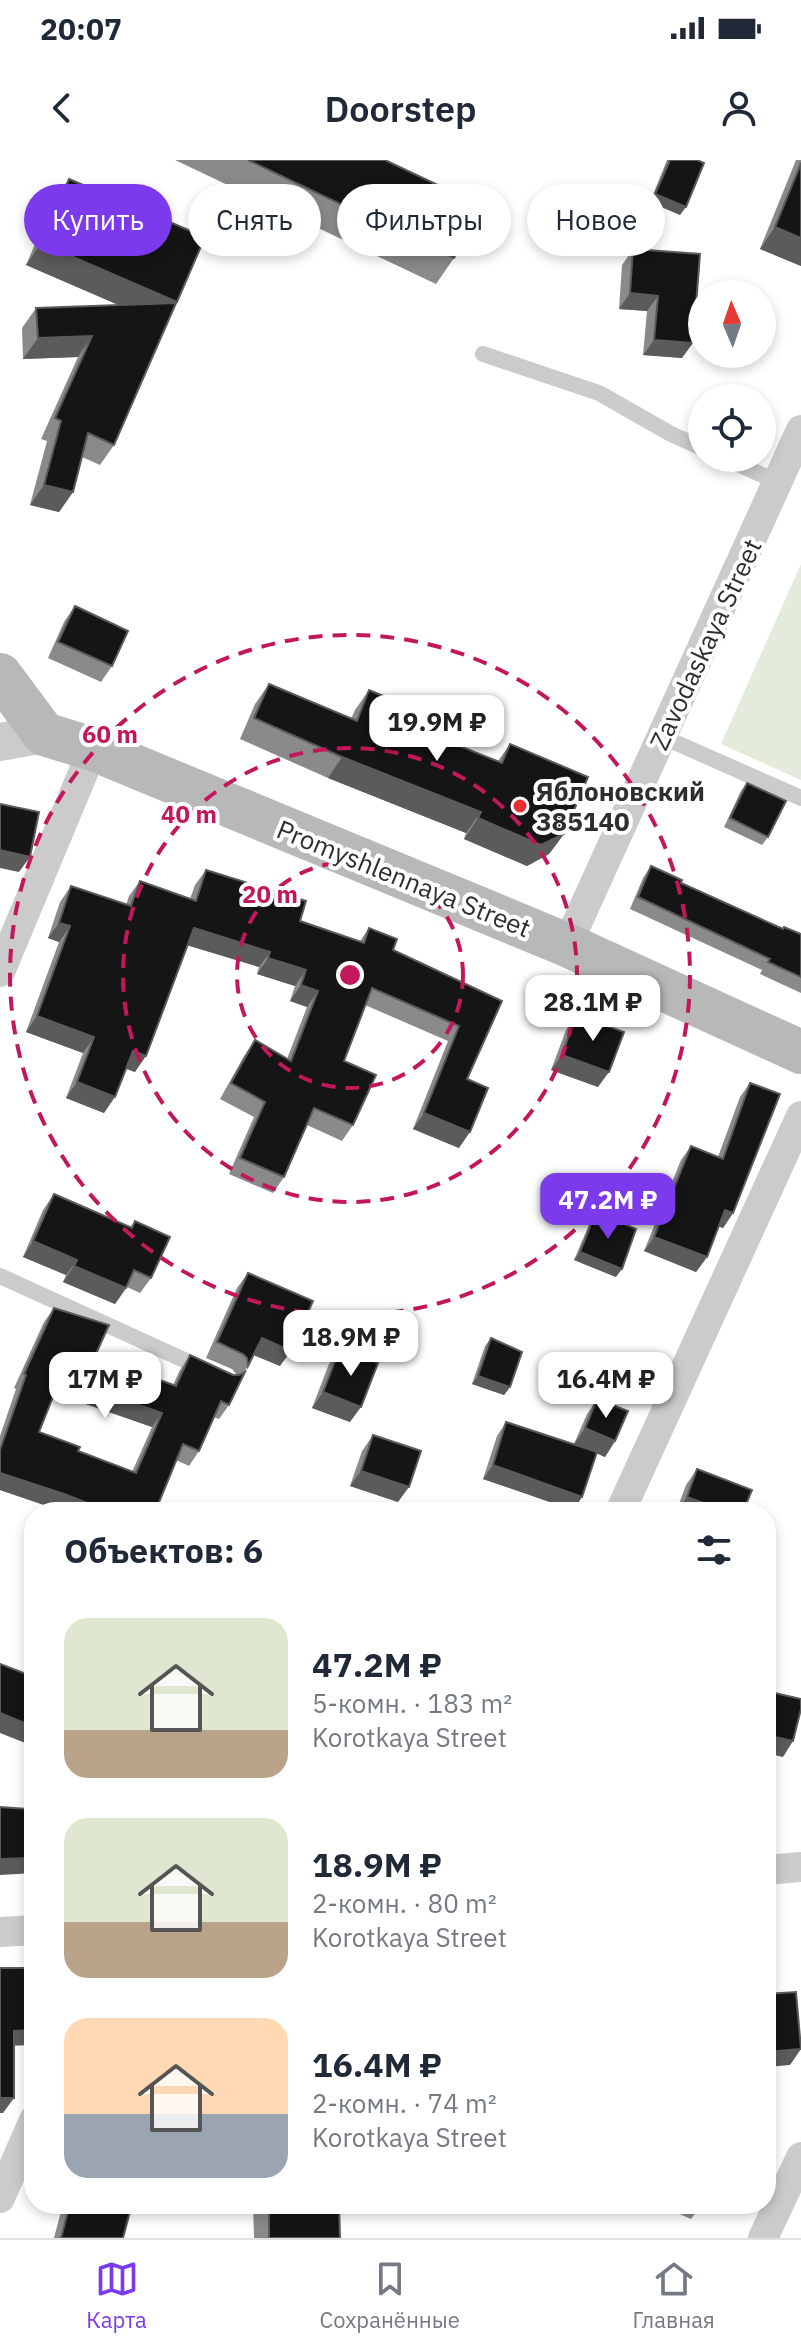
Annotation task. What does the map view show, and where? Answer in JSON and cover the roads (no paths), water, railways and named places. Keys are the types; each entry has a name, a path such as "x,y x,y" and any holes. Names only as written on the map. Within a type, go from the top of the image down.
{"main road":[{"path":"0,675 44,734"},
{"name":"Promyshlennaya Street","path":"44,734 93,749 567,945 801,1052"}],"street":[{"name":"Zavodaskaya Street","path":"567,945 801,430"},
{"name":"Promyshlennaya Street","path":"0,742 44,734"},
{"path":"0,972 93,749"},
{"path":"625,1502 801,1116"},
{"path":"776,1869 801,1867"},
{"path":"0,1932 24,1931"},
{"path":"0,2198 24,2143"},
{"path":"776,2210 801,2157"},
{"path":"763,2238 774,2214"}],"lane":[{"path":"483,354 599,393 688,442"},
{"path":"756,472 778,482"},
{"path":"663,737 801,798"},
{"path":"0,1276 227,1379"}],"place":[{"name":"Яблоновский 385140","path":"520,806"}]}
